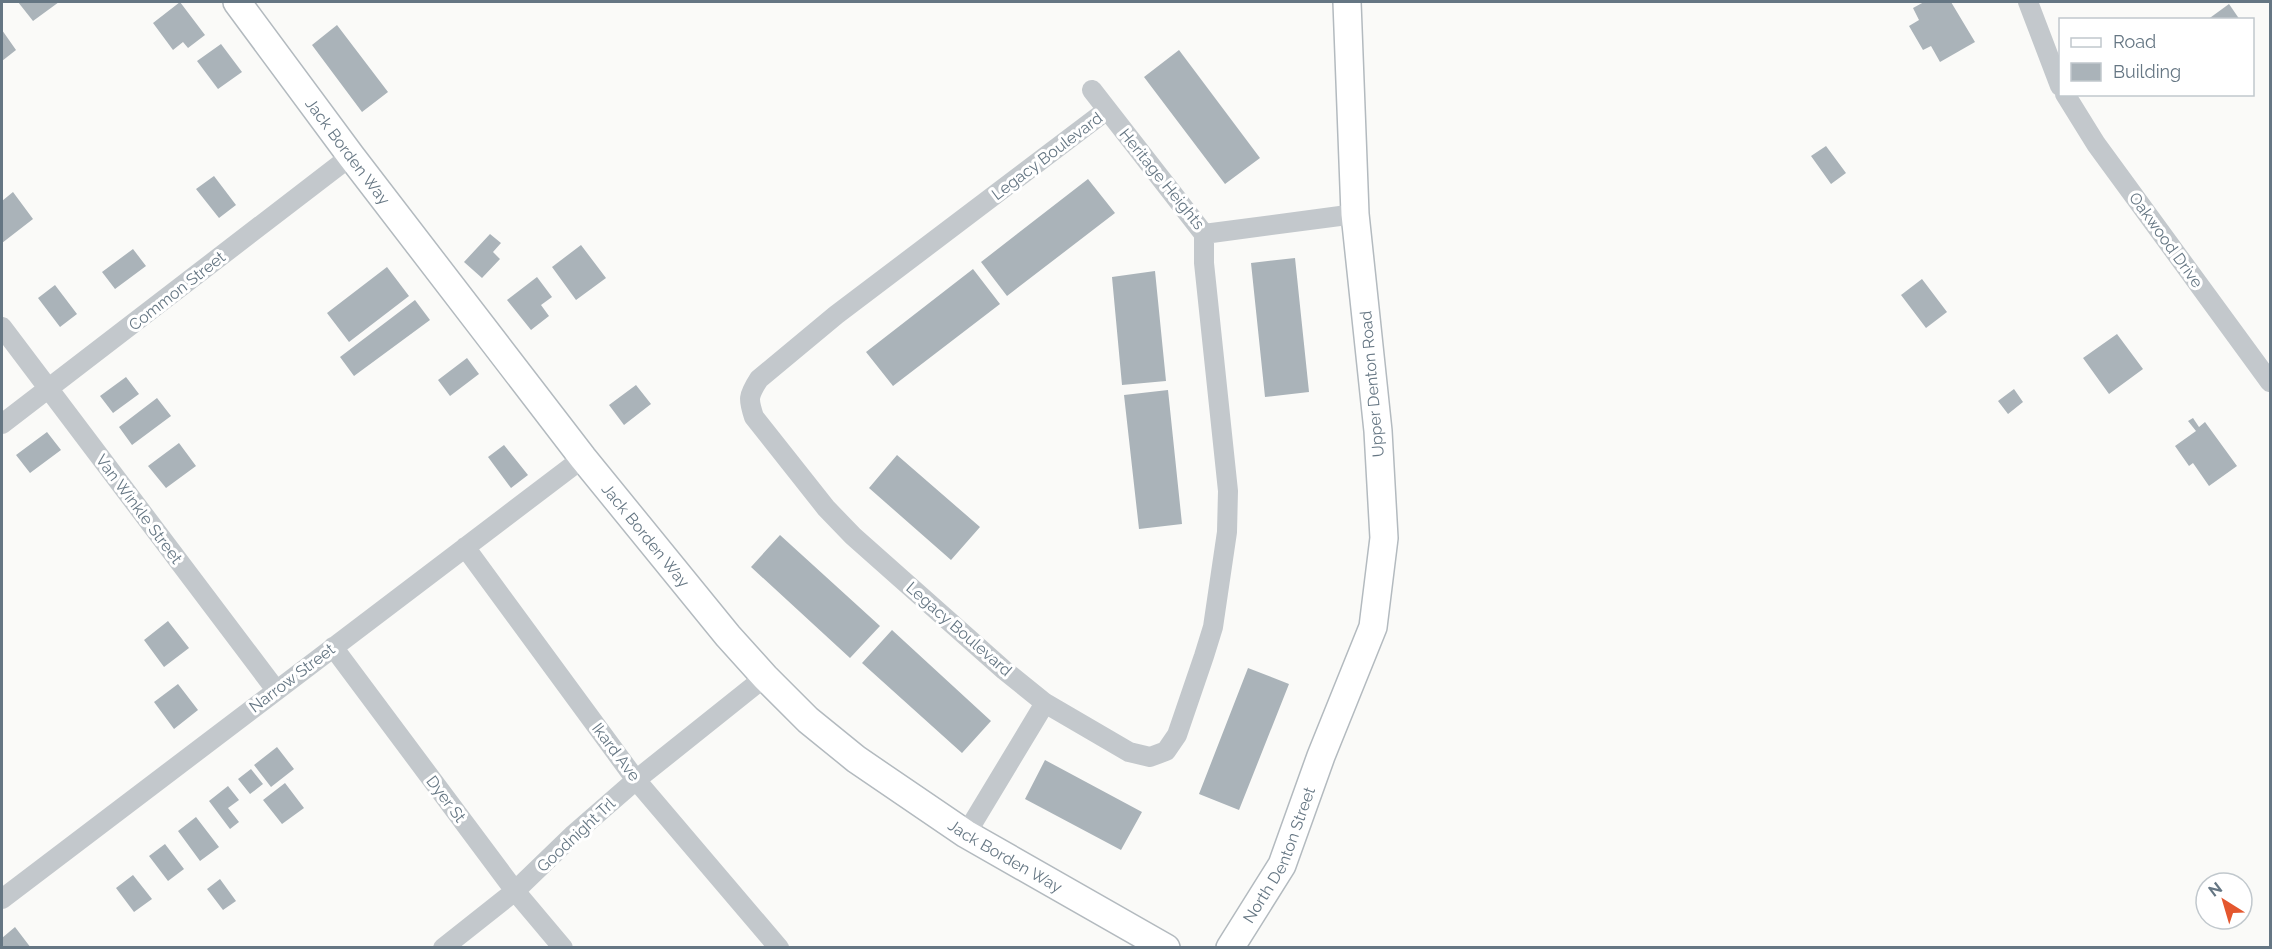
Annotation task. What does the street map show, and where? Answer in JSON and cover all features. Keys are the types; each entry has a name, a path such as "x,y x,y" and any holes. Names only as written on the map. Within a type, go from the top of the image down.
{"street":[{"name":"Jack Borden Way","path":"237,2 351,156 583,458 728,636 765,677 808,720 856,759 966,834 1166,948"},
{"name":"Upper Denton Road","path":"1321,756 1373,627 1384,538 1378,431 1355,214 1347,2"},
{"path":"2028,2 2059,81"},
{"name":"Heritage Heights","path":"1092,90 1204,234 1355,214"},
{"name":"Oakwood Drive","path":"2067,96 2096,144 2271,382"},
{"name":"Legacy Boulevard","path":"1107,110 819,329 759,379 751,392 749,401 754,417 826,508 852,536 1045,703 1129,752 1150,757 1166,751 1177,735 1213,627 1227,532 1228,491 1204,263 1204,234"},
{"name":"Common Street","path":"2,424 351,156"},
{"name":"Van Winkle Street","path":"2,327 276,690"},
{"name":"Narrow Street","path":"2,899 583,458"},
{"name":"Ikard Ave","path":"465,547 636,780 779,948"},
{"name":"Dyer St","path":"333,647 515,891 563,948"},
{"name":"Goodnight Trl","path":"444,948 515,891 574,834 636,780 765,677"},
{"path":"966,834 1045,703"},
{"name":"North Denton Street","path":"1230,948 1282,865 1321,756"}],"building":[{"path":"18,2 59,2 33,21"},
{"path":"180,2 205,35 188,48 183,42 173,50 153,23"},
{"path":"1924,2 1951,2 1975,42 1940,62 1931,46 1923,50 1909,26 1919,20 1913,8"},
{"path":"2229,4 2239,18 2210,18"},
{"path":"337,25 388,92 362,112 312,45"},
{"path":"2,30 16,50 2,61"},
{"path":"221,44 242,72 218,89 197,61"},
{"path":"1179,50 1260,158 1225,184 1144,77"},
{"path":"1826,146 1846,173 1831,184 1811,156"},
{"path":"214,176 236,205 219,218 196,189"},
{"path":"1088,179 1115,213 1007,296 981,262"},
{"path":"13,192 33,219 2,243 2,201"},
{"path":"490,234 501,243 493,252 500,259 482,278 464,262"},
{"path":"581,245 606,278 576,300 552,267"},
{"path":"133,249 146,266 115,289 102,272"},
{"path":"1295,258 1309,392 1265,397 1251,263"},
{"path":"387,267 409,296 349,342 327,313"},
{"path":"973,269 1000,304 893,386 866,352"},
{"path":"1155,271 1166,381 1122,385 1112,277"},
{"path":"537,277 552,297 541,305 549,316 531,330 507,300"},
{"path":"1922,279 1947,312 1926,328 1901,295"},
{"path":"55,285 77,314 60,327 38,298"},
{"path":"415,300 430,320 354,376 340,357"},
{"path":"2117,334 2143,369 2109,394 2083,358"},
{"path":"467,358 479,374 450,396 438,380"},
{"path":"126,377 139,394 113,413 100,396"},
{"path":"636,385 651,404 624,425 609,405"},
{"path":"2014,389 2023,402 2008,414 1998,401"},
{"path":"1168,390 1182,524 1139,529 1124,395"},
{"path":"157,398 171,416 132,445 119,427"},
{"path":"2193,418 2199,427 2205,422 2237,466 2209,486 2193,463 2189,466 2175,446 2196,431 2188,421"},
{"path":"47,432 61,450 30,473 16,455"},
{"path":"179,443 196,466 166,488 148,466"},
{"path":"504,445 528,475 511,488 488,457"},
{"path":"897,455 980,527 951,560 869,488"},
{"path":"780,535 880,626 850,658 751,567"},
{"path":"168,621 189,648 164,667 144,640"},
{"path":"892,630 991,721 962,753 862,663"},
{"path":"1248,668 1289,684 1239,810 1199,794"},
{"path":"178,684 198,710 174,729 154,702"},
{"path":"277,747 294,769 271,787 254,765"},
{"path":"1045,760 1142,812 1121,850 1025,799"},
{"path":"251,769 263,784 250,794 238,779"},
{"path":"285,783 304,808 282,824 263,800"},
{"path":"228,786 239,800 228,808 239,822 230,829 209,801"},
{"path":"196,817 219,847 200,861 178,831"},
{"path":"165,844 184,869 168,881 149,856"},
{"path":"133,875 152,899 134,912 116,888"},
{"path":"220,879 236,901 223,910 207,889"},
{"path":"15,927 31,948 2,948 2,938"}]}
